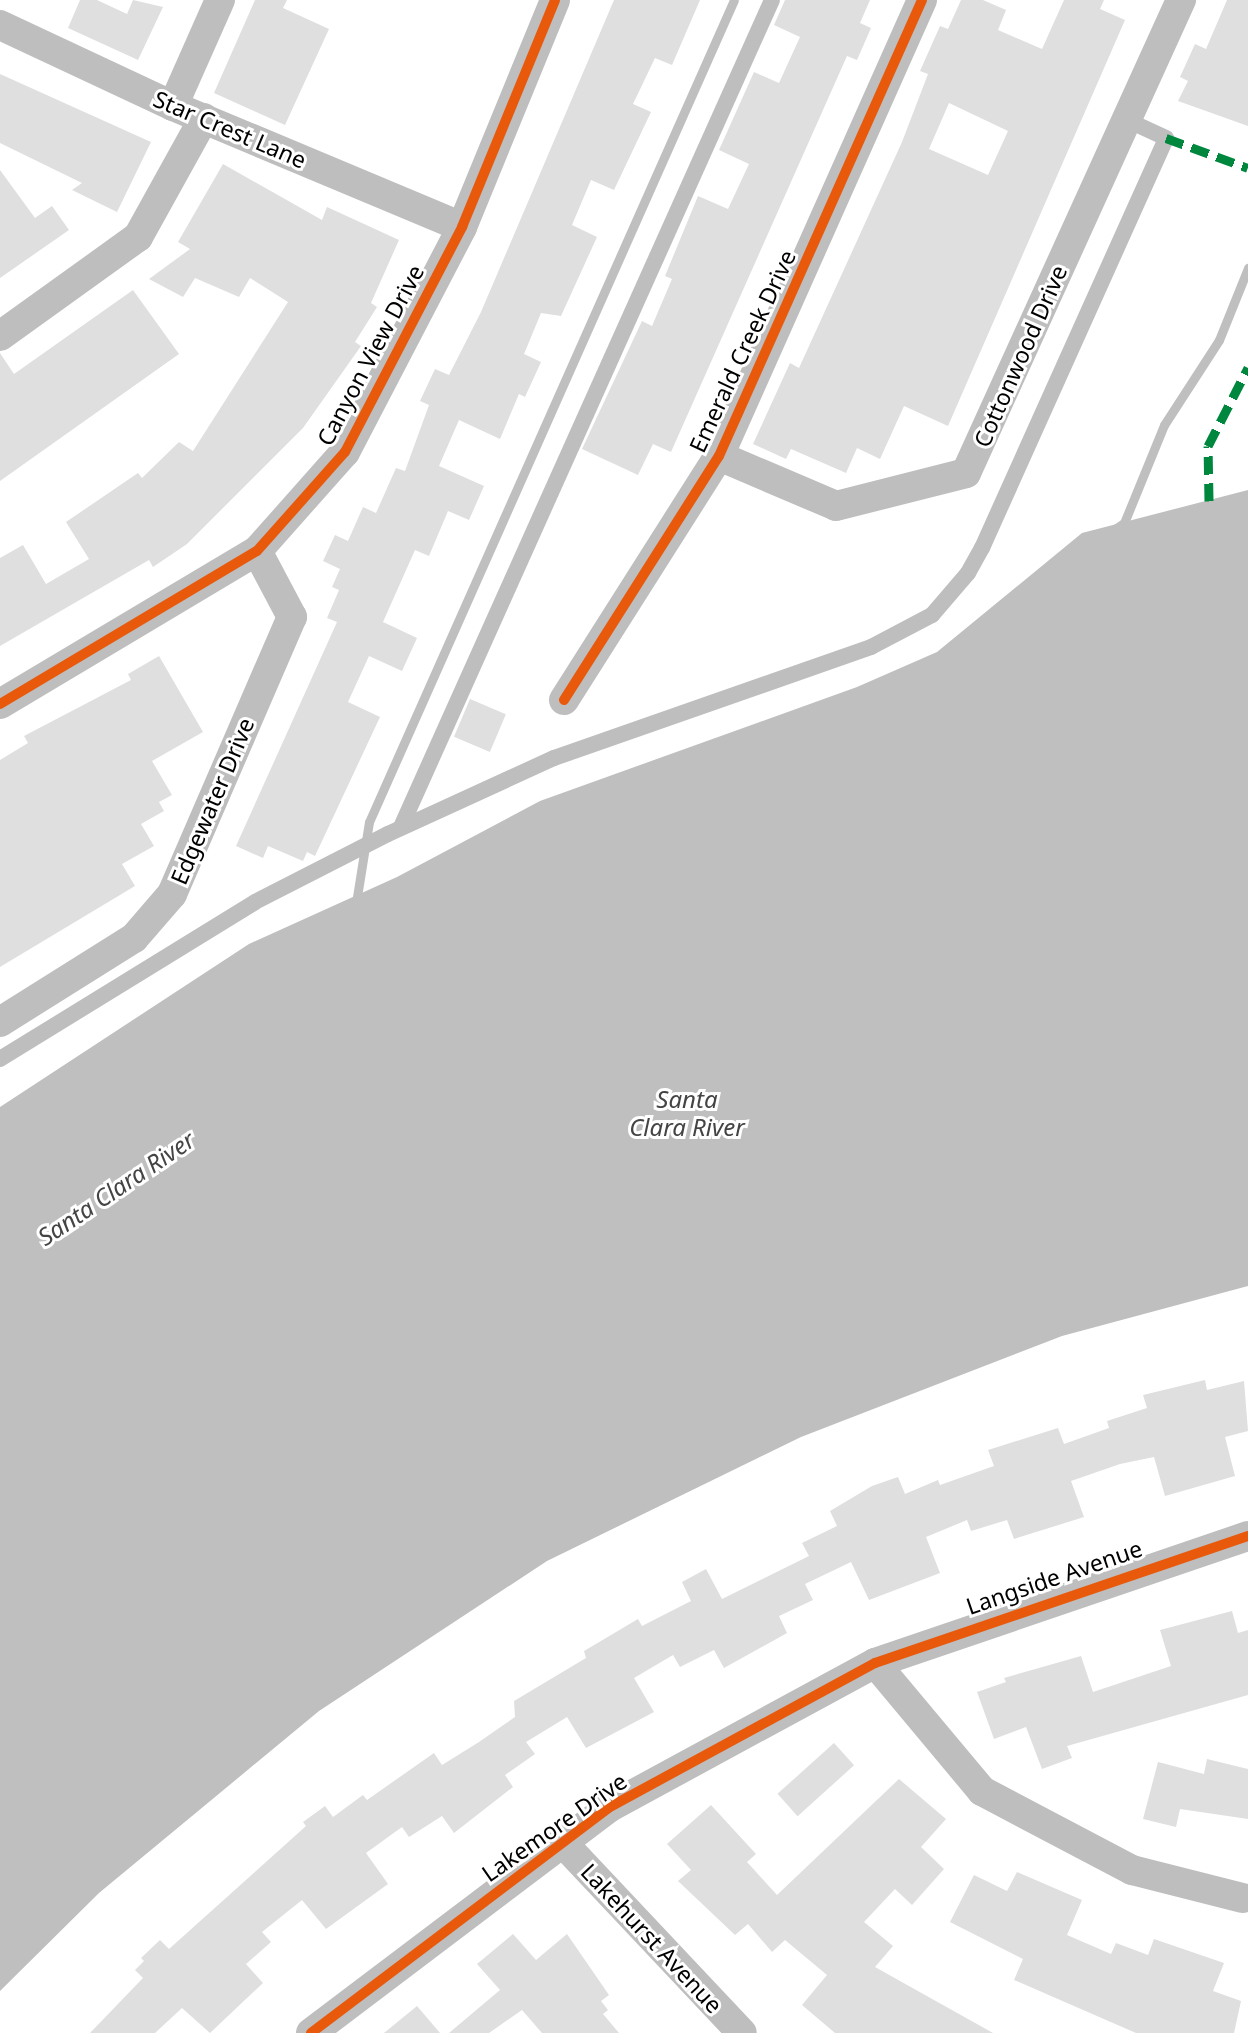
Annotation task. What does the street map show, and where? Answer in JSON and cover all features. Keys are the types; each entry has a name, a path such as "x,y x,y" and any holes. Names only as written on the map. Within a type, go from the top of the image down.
{"street":[{"path":"173,106 220,0"},
{"name":"Canyon View Drive","path":"0,704 257,551 345,452 462,227 555,0"},
{"name":"Emerald Creek Drive","path":"564,700 719,456 922,0"},
{"name":"Cottonwood Drive","path":"719,456 836,506 966,473 1181,0"},
{"name":"Star Crest Lane","path":"0,25 173,106 462,227"},
{"path":"0,337 138,237 204,118"},
{"name":"Edgewater Drive","path":"0,1022 134,938 172,894 292,617 257,551"},
{"name":"Langside Avenue","path":"875,1663 1248,1536"},
{"path":"875,1663 982,1791 1132,1870 1243,1899"},
{"name":"Lakemore Drive","path":"311,2033 608,1808 875,1663"},
{"name":"Lakehurst Avenue","path":"562,1842 743,2033"}],"lane":[{"path":"394,831 772,0"},
{"path":"0,1059 127,976 324,866 394,831 554,758 871,647 932,615 968,573 982,548 1166,138 1126,120"}],"water":[{"name":"Santa Clara River","path":"1248,490 1248,1286 1062,1336 801,1437 547,1561 319,1711 99,1893 0,1991 0,1107 249,944 397,877 540,801 857,687 937,652 1082,533"}],"building":[{"path":"80,0 97,0 127,14 133,0 163,7 138,60 68,28"},
{"path":"255,0 287,0 283,8 329,29 285,125 214,93"},
{"path":"614,0 700,0 672,65 655,58 633,104 651,112 614,190 591,180 572,225 597,237 561,316 541,313 524,354 541,362 525,397 519,394 500,439 459,420 439,466 484,486 469,520 448,511 429,556 415,550 383,622 417,638 402,671 369,656 348,702 380,717 315,856 307,852 303,861 268,846 263,858 236,846 337,622 327,618 339,590 332,587 340,569 323,561 335,535 348,541 363,507 376,513 396,468 405,471 429,405 420,401 435,369 449,375 481,312"},
{"path":"785,0 870,0 860,23 871,28 857,60 847,56 671,452 653,444 638,475 582,449 642,321 652,326 672,279 665,276 698,196 728,209 749,164 719,150 754,72 779,83 800,37 774,25"},
{"path":"961,0 983,0 1006,10 998,30 1042,49 1064,0 1104,0 1100,9 1125,20 948,426 904,406 880,459 857,448 846,473 791,449 786,459 753,444 790,363 799,368 902,142 928,74 920,71 940,26 948,29","holes":["949,103 1008,131 988,175 929,149"]},
{"path":"1227,0 1248,0 1248,126 1178,101 1188,81 1180,77 1195,44 1206,49"},
{"path":"0,74 151,142 117,212 72,190 82,183 0,143"},
{"path":"223,164 322,220 327,207 399,240 371,303 377,307 355,342 361,346 303,428 187,544 153,567 149,560 0,646 0,558 23,545 46,584 89,559 66,522 138,473 142,478 179,442 193,451 288,302 250,278 239,297 195,278 183,297 149,279 190,249 178,242"},
{"path":"0,170 35,218 52,206 69,230 0,278"},
{"path":"133,290 179,354 0,481 0,353 14,374"},
{"path":"159,656 203,732 152,761 172,795 159,802 164,811 141,824 154,846 122,864 135,886 0,967 0,760 28,743 24,736 131,680 128,674"},
{"path":"470,699 506,714 490,752 454,737"},
{"path":"1205,1380 1207,1390 1244,1381 1248,1431 1225,1437 1235,1476 1165,1496 1154,1457 1120,1464 1071,1481 1084,1517 1014,1539 1007,1520 971,1531 967,1520 926,1537 940,1573 869,1600 851,1562 805,1584 813,1600 779,1616 787,1633 724,1668 714,1650 680,1667 673,1655 634,1678 654,1712 586,1748 567,1717 526,1742 535,1754 505,1775 513,1787 454,1833 442,1816 409,1837 402,1827 366,1853 388,1884 326,1929 302,1900 262,1932 271,1942 246,1964 263,1983 210,2033 182,2008 155,2033 90,2033 143,1978 135,1970 144,1961 141,1958 160,1940 169,1949 306,1826 303,1822 325,1806 333,1817 363,1795 367,1800 434,1753 442,1765 479,1742 515,1717 514,1701 586,1658 584,1651 638,1619 642,1626 691,1601 682,1582 706,1569 722,1599 809,1556 802,1543 837,1526 830,1511 872,1486 898,1477 905,1494 938,1480 940,1485 994,1466 988,1450 1058,1428 1064,1444 1109,1428 1107,1421 1147,1408 1143,1395"},
{"path":"1232,1611 1238,1633 1248,1630 1248,1695 1067,1746 1072,1758 1042,1769 1026,1727 994,1739 977,1692 1006,1682 1004,1678 1081,1656 1093,1692 1171,1666 1160,1630"},
{"path":"834,1743 854,1765 798,1816 778,1794"},
{"path":"1207,1759 1248,1769 1248,1819 1180,1809 1176,1827 1143,1819 1158,1762 1204,1774"},
{"path":"899,1779 946,1819 921,1847 944,1869 912,1905 895,1889 864,1922 893,1946 875,1967 993,2033 835,2033 802,2005 827,1975 785,1940 772,1952 748,1924 735,1935 678,1881 691,1870 667,1844 711,1805 756,1854 747,1862 777,1895"},
{"path":"1017,1872 1082,1900 1067,1935 1111,1954 1116,1943 1148,1955 1154,1939 1224,1963 1213,1991 1241,2001 1234,2033 1136,2033 1014,1980 1023,1959 950,1922 974,1875 1007,1891"},
{"path":"513,1934 536,1960 567,1934 609,1995 601,2001 608,2010 603,2014 619,2033 542,2033 522,2010 489,2033 449,2033 500,1990 477,1964"},
{"path":"417,2006 440,2033 384,2033"}],"waterway":[{"path":"356,903 369,822 734,0"},
{"path":"1115,529 1124,523 1164,425 1219,340 1248,268"}],"marked path":[{"path":"1166,138 1248,168"},
{"path":"1209,501 1208,446 1248,368"}],"cycle path":[{"path":"0,704 257,551 345,452 462,227 555,0"},
{"path":"564,700 719,456 922,0"},
{"path":"311,2033 608,1808 875,1663 1248,1536"}]}
